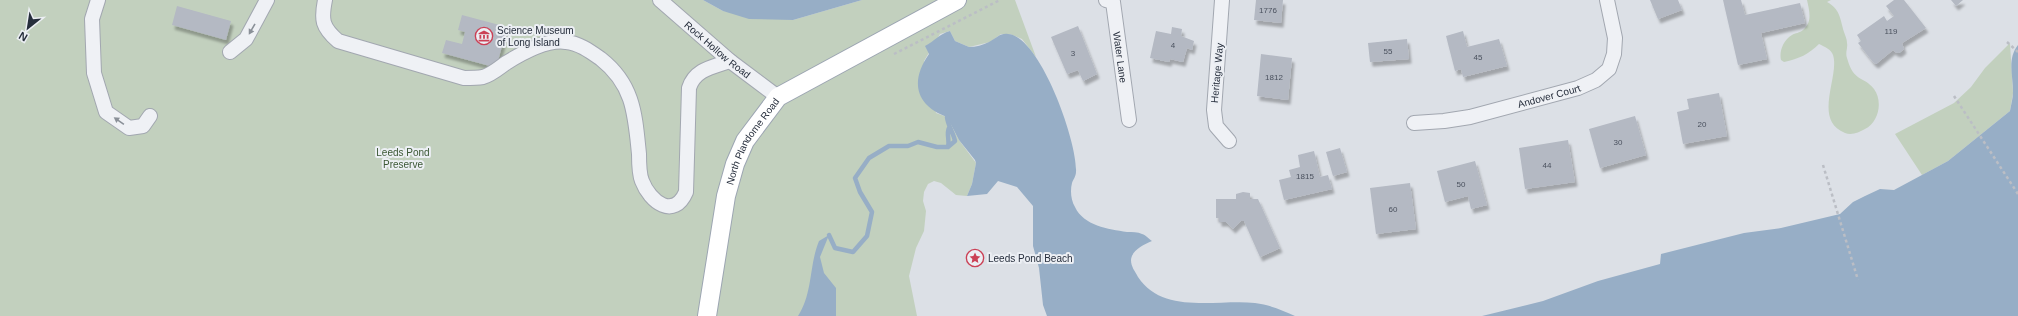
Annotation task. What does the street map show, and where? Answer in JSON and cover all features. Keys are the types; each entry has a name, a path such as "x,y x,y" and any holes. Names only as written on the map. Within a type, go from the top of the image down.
{"main road":[{"name":"North Plandome Road","path":"707,316 726,196 735,164 745,141 778,97 957,0"}],"street":[{"path":"98,0 92,19 94,73 106,112 129,128 143,126 150,116"},
{"path":"230,52 246,39 267,0"},
{"path":"325,0 322,19 328,33 338,41 464,78 482,77 522,54 547,44 566,42 587,49 605,63 623,81 635,113 641,180 649,196 666,207 676,206 682,202 686,192 689,88 692,80 701,71 730,61"},
{"name":"Rock Hollow Road","path":"660,0 730,61 778,97"},
{"name":"Water Lane","path":"1106,0 1114,2 1129,120"},
{"name":"Heritage Way","path":"1222,0 1214,110 1216,126 1229,141"},
{"name":"Andover Court","path":"1414,123 1444,121 1470,117 1578,88 1596,80 1609,69 1614,54 1615,38 1607,0"}],"path":[{"path":"892,55 1000,0"},
{"path":"2007,42 2018,52"},
{"path":"1954,96 2018,194"},
{"path":"1822,165 1858,280"}],"green space":[{"name":"Leeds Pond Preserve","path":"0,0 703,0 723,11 793,20 862,0 1015,0 1036,57 1022,39 1010,34 1001,34 990,42 969,47 955,41 950,31 940,34 924,61 936,113 947,117 959,140 976,163 972,184 967,196 956,195 941,183 934,181 928,184 924,192 923,201 926,211 924,231 916,248 909,276 917,316 0,316"},
{"path":"1807,0 1831,0 1827,2 1835,8 1840,18 1847,40 1846,56 1850,66 1856,75 1870,85 1877,94 1879,105 1874,121 1870,126 1853,134 1845,133 1835,127 1830,118 1829,97 1834,64 1832,53 1826,47 1819,44 1799,58 1784,62 1781,60 1781,50 1786,40 1792,35 1802,31 1808,23 1810,16"},
{"path":"2010,43 2013,93 2010,111 1948,161 1922,175 1895,134 1954,103 1971,87 1985,68"}],"water":[{"path":"703,0 862,0 793,20 749,19 723,11"},
{"path":"950,31 955,41 969,47 982,45 1001,35 1008,34 1020,39 1032,52 1055,93 1071,138 1076,172 1071,189 1074,204 1084,218 1097,226 1112,230 1140,233 1152,241 1133,253 1131,260 1132,267 1138,277 1149,289 1161,297 1176,301 1192,303 1255,303 1276,308 1295,316 1047,316 1043,305 1039,268 1033,246 1033,206 1017,187 998,181 987,194 967,196 972,184 976,163 975,160 959,140 947,117 928,106 922,99 919,91 919,74 929,54 925,46"},
{"path":"2018,45 2018,316 1482,316 1543,301 1598,281 1660,264 1661,254 1744,233 1781,228 1840,214 1853,202 1880,189 1894,190 1948,161 2010,111 2013,92 2011,67 2013,56"},
{"path":"829,235 820,257 824,273 836,288 836,316 798,316 803,307 809,288 819,241"}],"building":[{"path":"1256,0 1283,0 1281,23 1254,20"},
{"path":"1650,0 1678,0 1682,10 1658,19"},
{"path":"1723,0 1741,0 1745,15 1800,3 1805,23 1761,33 1767,59 1738,65"},
{"path":"1894,0 1904,0 1926,28 1902,43 1904,49 1899,53 1893,50 1876,64 1858,43 1861,41 1857,35 1884,16 1887,21 1894,16 1886,6"},
{"path":"1951,0 1963,0 1956,6"},
{"path":"177,6 231,21 226,40 172,25"},
{"name":"Science Museum of Long Island","path":"462,15 507,27 498,61 490,66 442,53 446,40 462,44 465,32 458,30"},
{"path":"1078,26 1097,74 1083,81 1078,70 1067,74 1051,37"},
{"path":"1172,27 1182,29 1181,36 1194,41 1192,50 1187,48 1183,62 1170,59 1169,62 1150,58 1156,31 1171,34"},
{"path":"1463,31 1467,47 1499,39 1507,66 1463,77 1461,69 1455,71 1446,36"},
{"path":"1407,39 1409,59 1370,62 1368,43"},
{"path":"1261,54 1292,58 1288,100 1257,96"},
{"path":"1719,93 1727,136 1683,144 1677,112 1689,109 1687,99"},
{"path":"1635,116 1646,155 1600,168 1589,129"},
{"path":"1568,140 1575,182 1525,189 1519,148"},
{"path":"1340,148 1347,172 1333,176 1326,152"},
{"path":"1314,151 1320,177 1328,175 1332,189 1284,200 1279,180 1291,177 1289,170 1300,167 1298,155"},
{"path":"1475,161 1487,205 1471,209 1468,196 1445,202 1437,171"},
{"path":"1410,183 1416,229 1376,234 1370,188"},
{"path":"1243,192 1250,193 1250,199 1258,199 1280,248 1260,257 1244,221 1241,221 1233,229 1226,222 1219,222 1219,218 1216,218 1216,199 1236,199 1236,194"}],"waterway":[{"path":"829,235 835,248 853,252 867,236 872,212 860,192 855,178 869,158 889,146 908,146 918,142 937,147 948,147 955,141 947,117"},
{"path":"948,147 949,128"}],"place":[{"name":"Science Museum of Long Island","path":"484,36"},
{"name":"Leeds Pond Beach","path":"975,258"}]}
